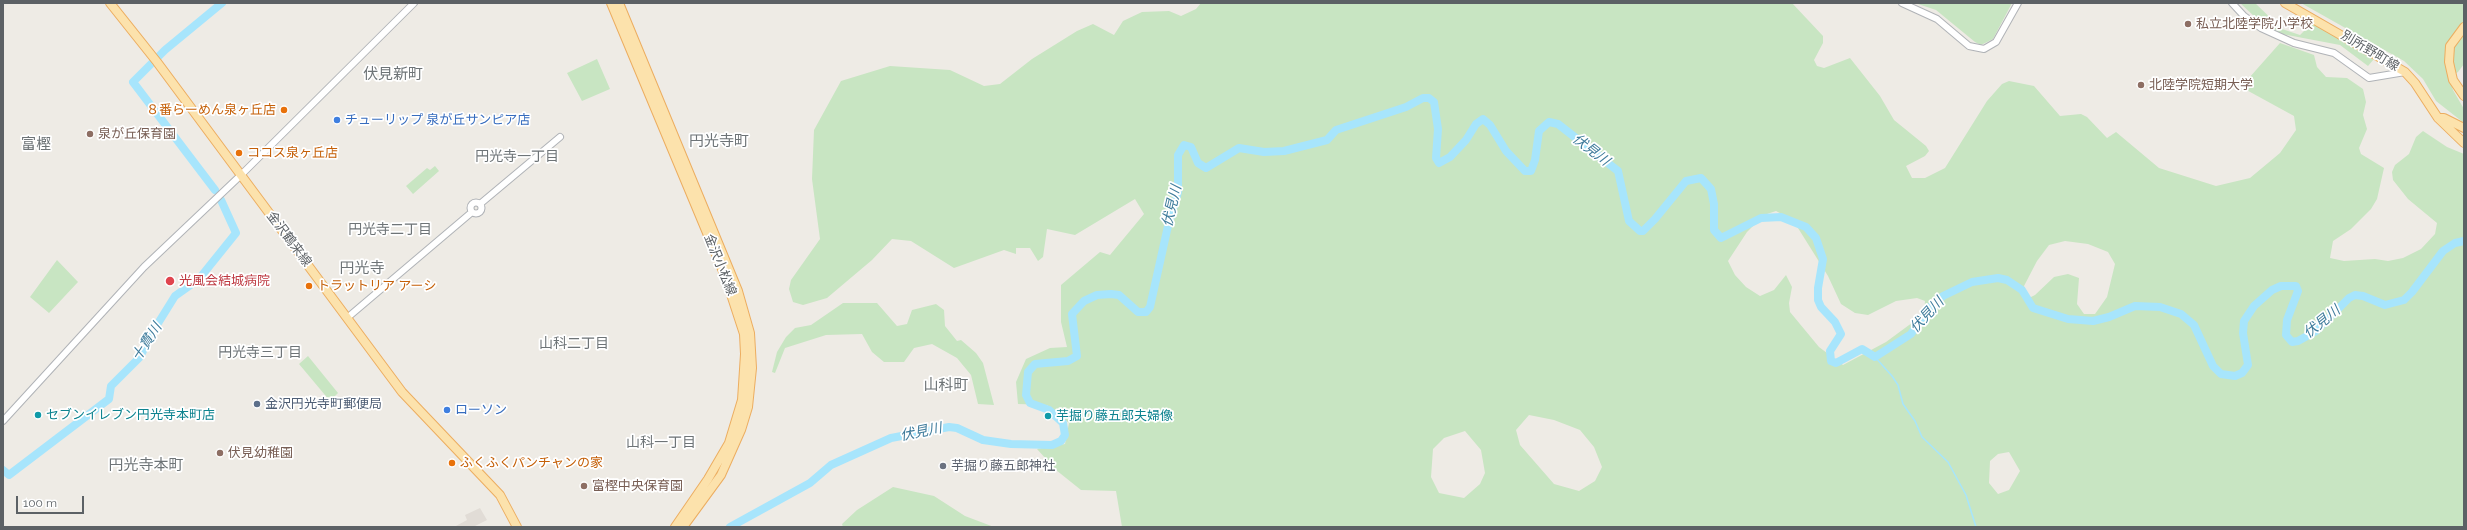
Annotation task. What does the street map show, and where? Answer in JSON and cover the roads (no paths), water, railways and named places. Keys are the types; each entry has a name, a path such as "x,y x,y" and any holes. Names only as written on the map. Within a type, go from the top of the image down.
{"main road":[{"name":"金沢鶴来線","path":"110,3 154,59 402,392 500,495 517,527"},
{"name":"金沢小松線","path":"611,3 725,276 744,334 745,354 742,400 729,444 708,479 675,527"},
{"name":"金沢小松線","path":"619,3 738,291 750,333 752,368 748,407 741,430 720,475 683,527"},
{"name":"別所野町線","path":"2286,3 2405,72 2415,82 2438,118 2464,142"},
{"path":"2464,26 2450,46 2449,62 2453,80 2464,96"},
{"path":"2438,118 2444,118 2464,128"}],"street":[{"path":"3,421 144,266 241,175 414,3"},
{"path":"1902,3 1937,19 1969,46 1984,49 1996,42 2018,3"},
{"path":"2232,3 2244,16 2261,28 2294,43 2334,52 2369,78 2405,72"},
{"path":"347,318 472,212 473,204 480,204 560,137"}],"waterway":[{"name":"十貫川","path":"215,190 133,82 165,50 222,3"},
{"name":"伏見川","path":"730,527 810,483 831,465 891,438 949,427 957,428 983,440 1011,444 1052,445 1061,441 1065,435 1063,423 1049,410 1030,403 1026,395 1028,372 1035,364 1068,361 1077,356 1072,314 1084,301 1097,295 1111,294 1119,295 1138,312 1146,312 1150,307 1168,226 1178,192 1178,155 1184,145 1191,147 1198,163 1206,168 1239,148 1264,152 1284,151 1327,140 1336,130 1406,107 1423,98 1429,98 1434,102 1438,129 1436,158 1439,163 1450,157 1466,140 1476,124 1483,119 1490,125 1506,151 1525,171 1531,171 1535,160 1539,131 1549,122 1558,124 1618,171 1629,221 1640,231 1643,231 1655,219 1686,181 1701,178 1711,189 1714,204 1714,230 1721,238 1761,218 1781,217 1806,227 1816,238 1823,259 1818,288 1818,300 1821,307 1835,322 1841,334 1830,351 1831,361 1836,363 1862,349 1875,357 1911,334 1929,308 1943,296 1972,282 1998,278 2007,280 2022,290 2033,308 2068,319 2093,321 2109,317 2135,306 2160,307 2181,314 2194,325 2213,366 2221,374 2235,376 2242,373 2248,365 2243,333 2244,321 2254,306 2272,290 2281,286 2296,286 2298,291 2287,320 2286,335 2292,342 2298,341 2316,331 2349,298 2355,295 2363,296 2385,305 2404,300 2412,292 2443,251 2455,243 2464,241"},
{"name":"十貫川","path":"3,470 9,475 109,399 111,386 140,357 152,333 175,296 199,279 236,233 221,200"},
{"path":"1875,357 1898,385 1903,404 1915,421 1922,437 1948,462 1966,495 1976,527"}],"place":[{"name":"私立北陸学院小学校","path":"2188,24"},
{"name":"北陸学院短期大学","path":"2141,85"},
{"name":"８番らーめん泉ヶ丘店","path":"284,110"},
{"name":"チューリップ 泉が丘サンピア店","path":"337,120"},
{"name":"泉が丘保育園","path":"90,134"},
{"name":"ココス泉ヶ丘店","path":"239,153"},
{"name":"光風会結城病院","path":"170,281"},
{"name":"トラットリア アーシ","path":"309,286"},
{"name":"金沢円光寺町郵便局","path":"257,404"},
{"name":"ローソン","path":"447,410"},
{"name":"セブンイレブン円光寺本町店","path":"38,415"},
{"name":"芋掘り藤五郎夫婦像","path":"1048,416"},
{"name":"伏見幼稚園","path":"220,453"},
{"name":"ふくふくパンチャンの家","path":"452,463"},
{"name":"芋掘り藤五郎神社","path":"943,466"},
{"name":"富樫中央保育園","path":"584,486"}],"district":[{"name":"伏見新町","path":"393,74"},
{"name":"円光寺町","path":"719,141"},
{"name":"富樫","path":"36,144"},
{"name":"円光寺一丁目","path":"517,157"},
{"name":"円光寺二丁目","path":"390,230"},
{"name":"円光寺","path":"362,268"},
{"name":"山科二丁目","path":"574,344"},
{"name":"円光寺三丁目","path":"260,353"},
{"name":"山科町","path":"946,385"},
{"name":"山科一丁目","path":"661,443"},
{"name":"円光寺本町","path":"146,465"}]}
